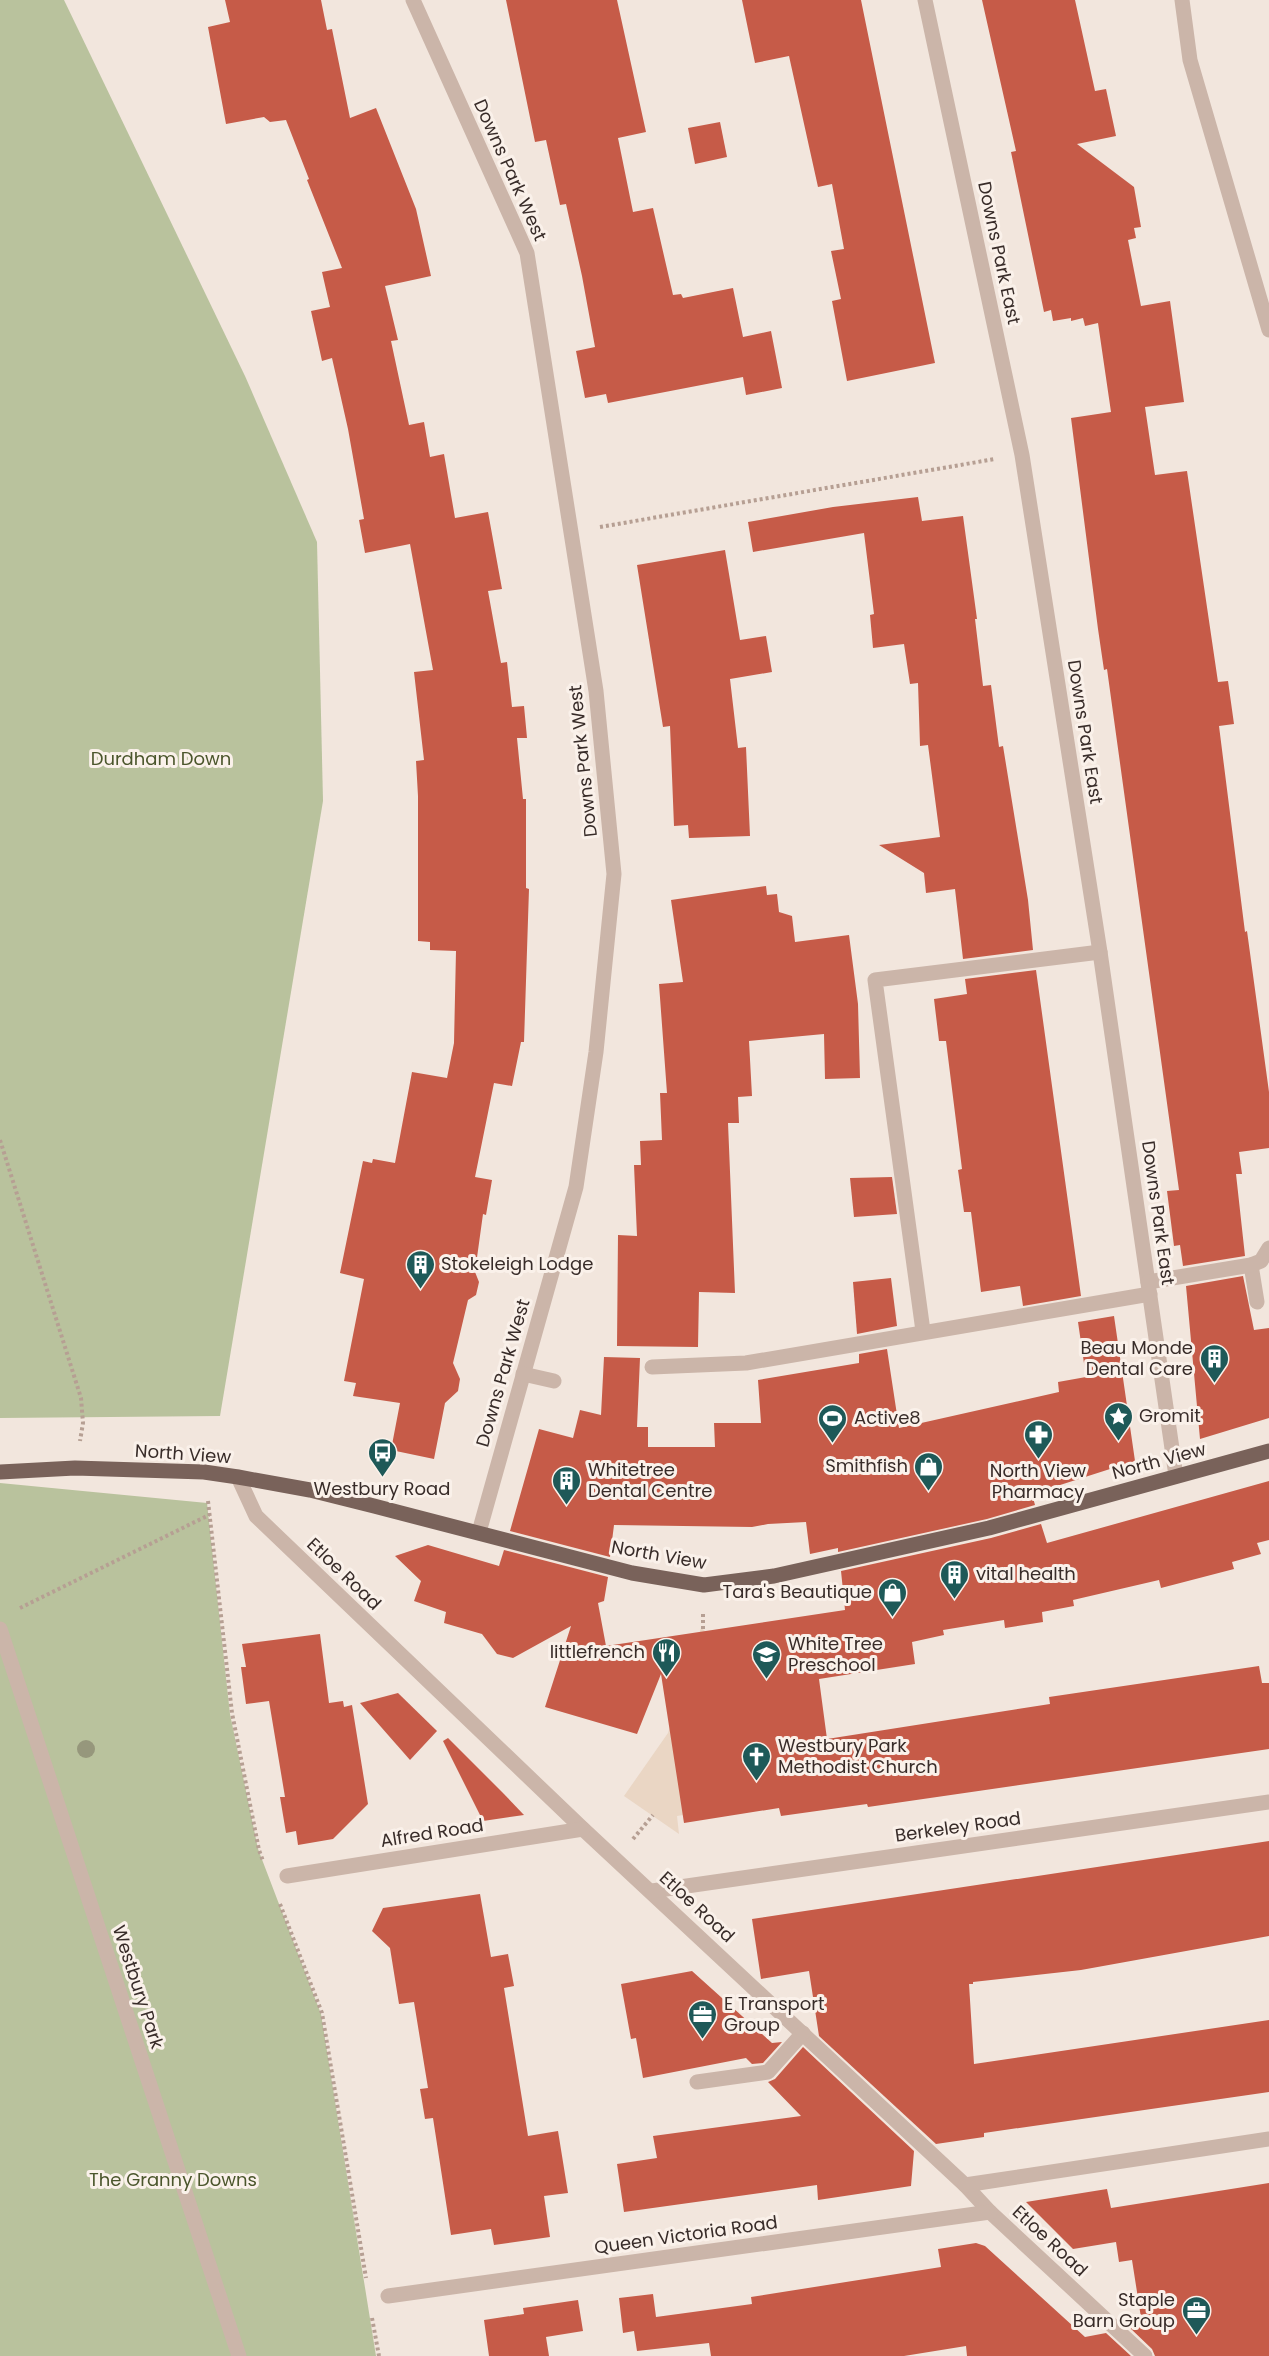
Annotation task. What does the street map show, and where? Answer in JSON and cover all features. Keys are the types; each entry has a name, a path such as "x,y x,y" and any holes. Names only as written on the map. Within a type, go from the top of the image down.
{"main road":[{"name":"North View","path":"0,1472 75,1468 204,1472 238,1477 310,1490 632,1573 704,1585 774,1576 989,1528 1269,1450"},
{"name":"North View","path":"0,1462 37,1469"}],"street":[{"name":"Downs Park West","path":"413,0 526,253 596,691 614,874 596,1052 576,1187 479,1532"},
{"name":"Downs Park East","path":"925,0 1022,455 1100,952 1176,1476"},
{"path":"1182,0 1190,60 1269,330"},
{"path":"923,1331 874,980 1100,952"},
{"path":"652,1367 746,1363 1149,1288 1251,1265 1261,1261 1269,1248"},
{"path":"1251,1265 1257,1302"},
{"path":"523,1374 554,1382"},
{"name":"Etloe Road","path":"238,1477 256,1516 583,1829 652,1891 1145,2356"},
{"name":"Westbury Park","path":"0,1629 239,2356"},
{"name":"Berkeley Road","path":"652,1891 1269,1802"},
{"name":"Alfred Road","path":"287,1876 583,1829"},
{"path":"697,2082 768,2072 803,2033"},
{"path":"965,2185 1269,2139"},
{"name":"Queen Victoria Road","path":"388,2296 990,2212"}],"path":[{"path":"571,532 1022,455"},
{"path":"0,1140 81,1398 83,1423 75,1468"},
{"path":"204,1472 232,1713 259,1850 267,1870"},
{"path":"10,1613 210,1515"},
{"path":"279,1902 322,2013 367,2285"},
{"path":"371,2309 378,2356"}],"green space":[{"name":"Durdham Down","path":"0,0 64,0 245,376 317,542 323,801 220,1416 0,1418"},
{"name":"The Granny Downs","path":"0,1483 207,1503 230,1714 258,1849 321,2014 376,2356 0,2356"}],"shaded area":[{"path":"701,1628 705,1631 713,1694 683,1815 677,1816 679,1834 624,1796 668,1733"}],"building":[{"path":"225,0 321,0 327,30 332,29 350,118 376,108 416,209 431,276 385,286 398,340 391,341 409,425 424,422 430,457 444,454 455,518 488,512 502,589 488,591 501,663 507,662 512,707 524,706 527,738 517,738 523,799 526,799 526,888 529,889 524,1042 521,1042 512,1086 494,1083 475,1177 492,1180 486,1215 483,1214 475,1272 479,1282 476,1295 468,1300 453,1363 460,1379 458,1391 445,1403 434,1459 391,1450 400,1403 353,1396 356,1383 344,1381 364,1279 340,1273 363,1161 372,1163 373,1159 395,1163 412,1072 447,1078 454,1043 456,951 430,950 430,942 418,941 416,761 424,760 414,672 433,670 410,544 365,553 359,520 364,519 348,429 332,358 322,361 311,311 330,307 322,272 342,268 307,180 309,179 286,120 270,122 264,117 226,124 208,27 230,22"},
{"path":"506,0 617,0 646,132 618,138 633,212 653,208 673,295 681,294 683,298 733,288 743,337 771,331 782,388 746,395 743,377 608,403 606,394 585,398 576,351 595,347 582,276 566,204 560,205 546,140 535,142"},
{"path":"742,0 861,0 935,363 847,381 832,301 841,299 831,251 844,249 832,184 818,187 789,56 755,63"},
{"path":"982,0 1075,0 1095,91 1106,89 1116,136 1077,144 1134,187 1141,227 1134,228 1136,238 1128,240 1141,306 1170,301 1184,402 1145,407 1155,475 1187,471 1218,682 1228,681 1234,724 1219,726 1245,932 1247,931 1269,1092 1269,1148 1239,1152 1242,1174 1236,1174 1245,1256 1183,1266 1180,1245 1174,1246 1167,1191 1179,1190 1107,669 1104,670 1098,629 1071,418 1111,412 1098,323 1085,326 1083,318 1053,321 1051,310 1044,312 1011,152 1016,151"},
{"path":"720,122 727,157 695,164 688,128"},
{"path":"918,497 922,521 963,516 977,619 975,619 983,686 991,685 999,747 1003,746 1028,900 1033,950 963,959 955,889 926,893 924,873 879,845 940,837 928,745 920,746 918,683 910,684 904,644 873,648 870,615 874,614 864,533 753,552 748,522 833,507"},
{"path":"725,550 740,640 766,636 772,672 730,679 738,748 746,747 750,836 689,838 688,825 674,826 670,726 663,727 637,565"},
{"path":"766,886 767,895 777,894 779,912 792,916 795,942 849,935 858,1004 860,1078 825,1079 824,1034 749,1041 752,1096 738,1097 739,1123 728,1123 735,1293 699,1292 698,1347 617,1346 618,1235 637,1236 634,1165 641,1165 640,1141 662,1140 660,1093 667,1093 659,984 683,982 671,900"},
{"path":"1036,970 1081,1296 1023,1306 1020,1286 981,1292 971,1212 964,1212 958,1170 962,1169 946,1041 939,1041 934,999 967,994 965,979"},
{"path":"892,1177 897,1214 854,1217 850,1178"},
{"path":"1243,1276 1254,1330 1269,1328 1269,1418 1200,1439 1186,1286"},
{"path":"891,1278 897,1326 857,1334 853,1282"},
{"path":"1114,1316 1135,1461 1032,1494 1035,1505 987,1519 838,1552 838,1548 810,1554 806,1522 752,1527 614,1525 610,1557 510,1531 539,1429 573,1438 580,1410 601,1415 604,1357 640,1358 637,1427 648,1427 648,1447 715,1447 714,1423 761,1423 758,1380 859,1363 859,1354 887,1349 899,1428 1059,1392 1058,1382 1086,1377 1078,1322"},
{"path":"1269,1481 1269,1540 1257,1543 1261,1554 1232,1562 1234,1569 1161,1588 1159,1580 1073,1600 1074,1606 1042,1612 1043,1622 1005,1628 1004,1620 943,1630 944,1635 912,1642 915,1664 819,1679 827,1739 1050,1704 1049,1697 1259,1666 1262,1683 1269,1683 1269,1749 868,1807 867,1804 781,1816 779,1808 684,1823 661,1674 637,1734 545,1707 571,1626 513,1658 497,1654 482,1634 444,1623 446,1612 414,1601 421,1581 395,1556 428,1545 499,1566 504,1550 608,1577 604,1601 598,1603 606,1646 845,1610 841,1571 991,1538 1041,1524 1047,1543"},
{"path":"320,1634 329,1703 343,1701 344,1707 352,1705 368,1804 333,1839 298,1845 296,1831 286,1833 280,1797 285,1797 269,1701 246,1704 241,1667 246,1667 242,1644"},
{"path":"398,1693 437,1731 410,1760 360,1703"},
{"path":"448,1738 524,1815 483,1821 443,1741"},
{"path":"1269,1841 1269,1936 1081,1970 969,1984 974,2064 1269,2020 1269,2092 984,2133 984,2137 936,2144 819,2036 809,1971 761,1979 752,1919"},
{"path":"480,1894 491,1957 508,1954 514,1986 504,1988 528,2136 558,2131 568,2193 544,2196 550,2237 494,2245 491,2229 451,2235 433,2118 425,2119 420,2089 428,2088 414,2002 399,2004 390,1948 372,1931 383,1908"},
{"path":"692,1971 772,2043 782,2042 763,2063 752,2064 746,2058 643,2078 636,2038 631,2039 621,1984"},
{"path":"803,2047 914,2151 911,2186 818,2200 817,2185 624,2212 617,2164 657,2158 653,2136 801,2116 768,2082 775,2079"},
{"path":"1269,2183 1269,2356 1155,2356 1152,2349 1129,2327 1142,2324 1132,2260 1119,2262 1116,2242 1073,2249 1026,2202 1107,2189 1111,2208"},
{"path":"976,2243 985,2246 1085,2337 1106,2333 1131,2356 967,2356 966,2346 904,2356 711,2356 709,2343 637,2351 634,2331 623,2333 619,2298 653,2294 656,2317 752,2304 751,2297 941,2267 938,2249"},
{"path":"578,2300 583,2331 546,2337 549,2356 489,2356 484,2320 524,2314 523,2308"}],"place":[{"name":"Stokeleigh Lodge","path":"420,1290"},
{"name":"Beau Monde Dental Care","path":"1214,1384"},
{"name":"Gromit","path":"1118,1442"},
{"name":"Active8","path":"833,1444"},
{"name":"North View Pharmacy","path":"1038,1460"},
{"name":"Westbury Road","path":"382,1478"},
{"name":"Smithfish","path":"929,1492"},
{"name":"Whitetree Dental Centre","path":"567,1506"},
{"name":"vital health","path":"955,1600"},
{"name":"Tara's Beautique","path":"893,1618"},
{"name":"littlefrench","path":"666,1678"},
{"name":"White Tree Preschool","path":"767,1680"},
{"name":"Westbury Park Methodist Church","path":"757,1782"},
{"name":"E Transport Group","path":"703,2040"},
{"name":"Staple Barn Group","path":"1196,2336"}]}
